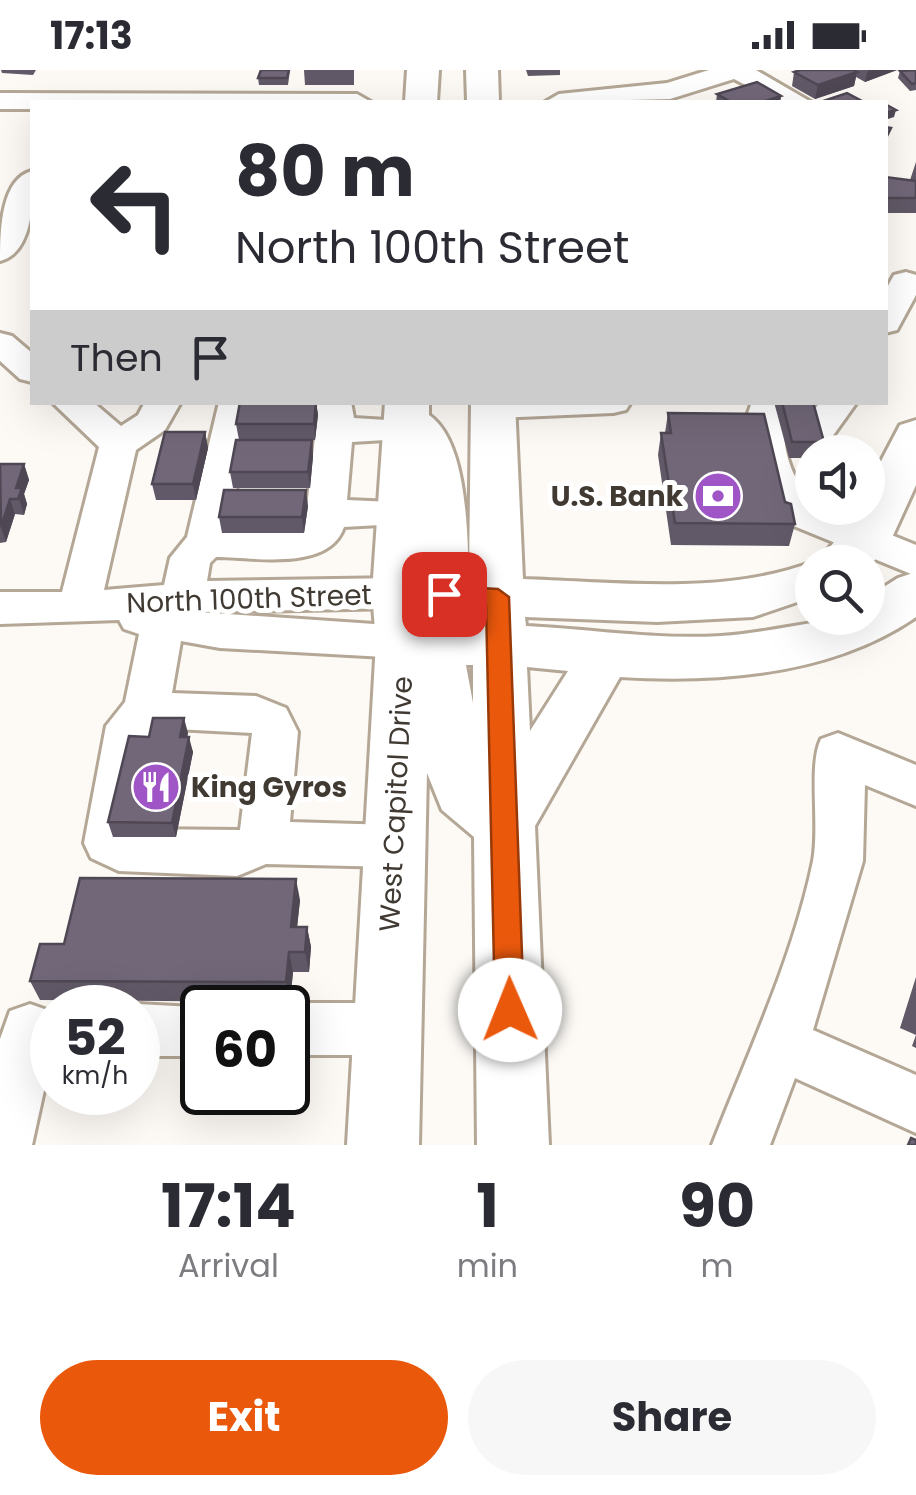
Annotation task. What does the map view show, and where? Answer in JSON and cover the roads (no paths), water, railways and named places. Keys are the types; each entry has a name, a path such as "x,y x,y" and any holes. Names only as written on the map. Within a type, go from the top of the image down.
{"main road":[{"path":"421,100 423,70"},
{"path":"482,70 483,100"},
{"path":"493,405 513,1145"},
{"path":"407,412 440,482 420,618 458,782 464,793 504,825"},
{"name":"West Capitol Drive","path":"382,1145 392,846 420,618 402,513 407,412"},
{"path":"857,545 916,435"},
{"path":"420,618 498,622 658,603 753,598 795,584"},
{"path":"498,622 602,655 684,656 764,651 840,634 916,591"},
{"path":"504,825 588,687 602,655"}],"street":[{"path":"69,100 82,70"},
{"path":"240,100 246,70"},
{"path":"578,100 670,90 736,70 794,100"},
{"path":"0,101 30,101"},
{"path":"0,252 30,184"},
{"path":"888,314 902,273"},
{"path":"0,343 30,369"},
{"path":"74,405 119,444"},
{"path":"79,608 119,444 152,422 162,405"},
{"path":"286,437 407,412"},
{"path":"798,417 784,494 844,545"},
{"path":"278,511 286,437"},
{"path":"278,511 286,437"},
{"path":"206,544 278,511"},
{"path":"392,846 263,842 238,854 119,850 109,843 130,726 146,710 190,558 206,544 278,511 402,513"},
{"path":"885,557 916,561"},
{"path":"0,608 173,610 220,632 420,618"},
{"path":"146,710 256,714 270,721 276,732 263,842"},
{"path":"741,1145 780,1043 838,861 843,812 838,752 916,786"},
{"path":"4,1145 27,1024"},
{"path":"310,1029 386,1029"},
{"path":"780,1043 916,1104"}],"place":[{"name":"U.S. Bank","path":"718,496"},
{"name":"King Gyros","path":"156,787"}]}
